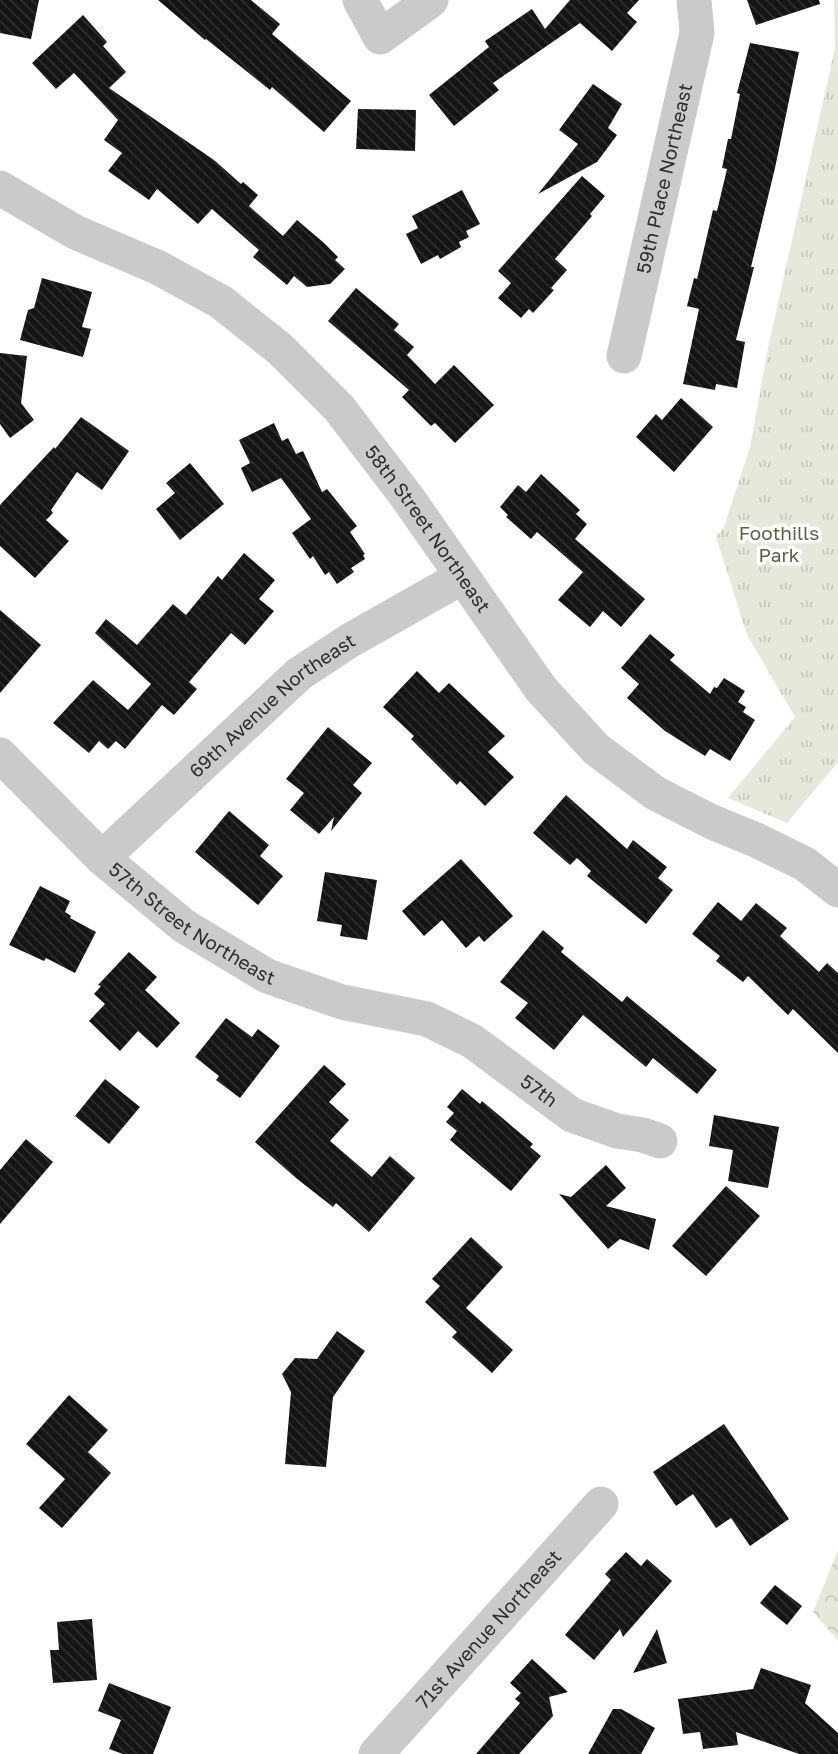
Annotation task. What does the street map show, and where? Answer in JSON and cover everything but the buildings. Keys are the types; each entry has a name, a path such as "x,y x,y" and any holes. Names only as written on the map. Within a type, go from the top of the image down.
{"street":[{"path":"360,0 380,37 431,0"},
{"name":"59th Place Northeast","path":"624,356 696,33 694,0"},
{"name":"58th Street Northeast","path":"0,188 75,232 157,267 221,302 279,349 339,408 407,497 541,689 596,749 655,793 805,864 838,890"},
{"name":"69th Avenue Northeast","path":"102,858 299,674 349,641 461,577"},
{"name":"57th Street Northeast","path":"0,755 102,858 184,926 267,976 342,1002 427,1018"},
{"name":"57th","path":"427,1018 471,1041 572,1115 617,1131 660,1141"},
{"name":"71st Avenue Northeast","path":"376,1754 601,1504"}],"green space":[{"name":"Foothills Park","path":"834,0 838,0 838,762 787,823 728,798 795,717 747,635 716,537 724,527 750,447 769,343 835,48"},
{"path":"838,1550 838,1641 813,1612"}]}
